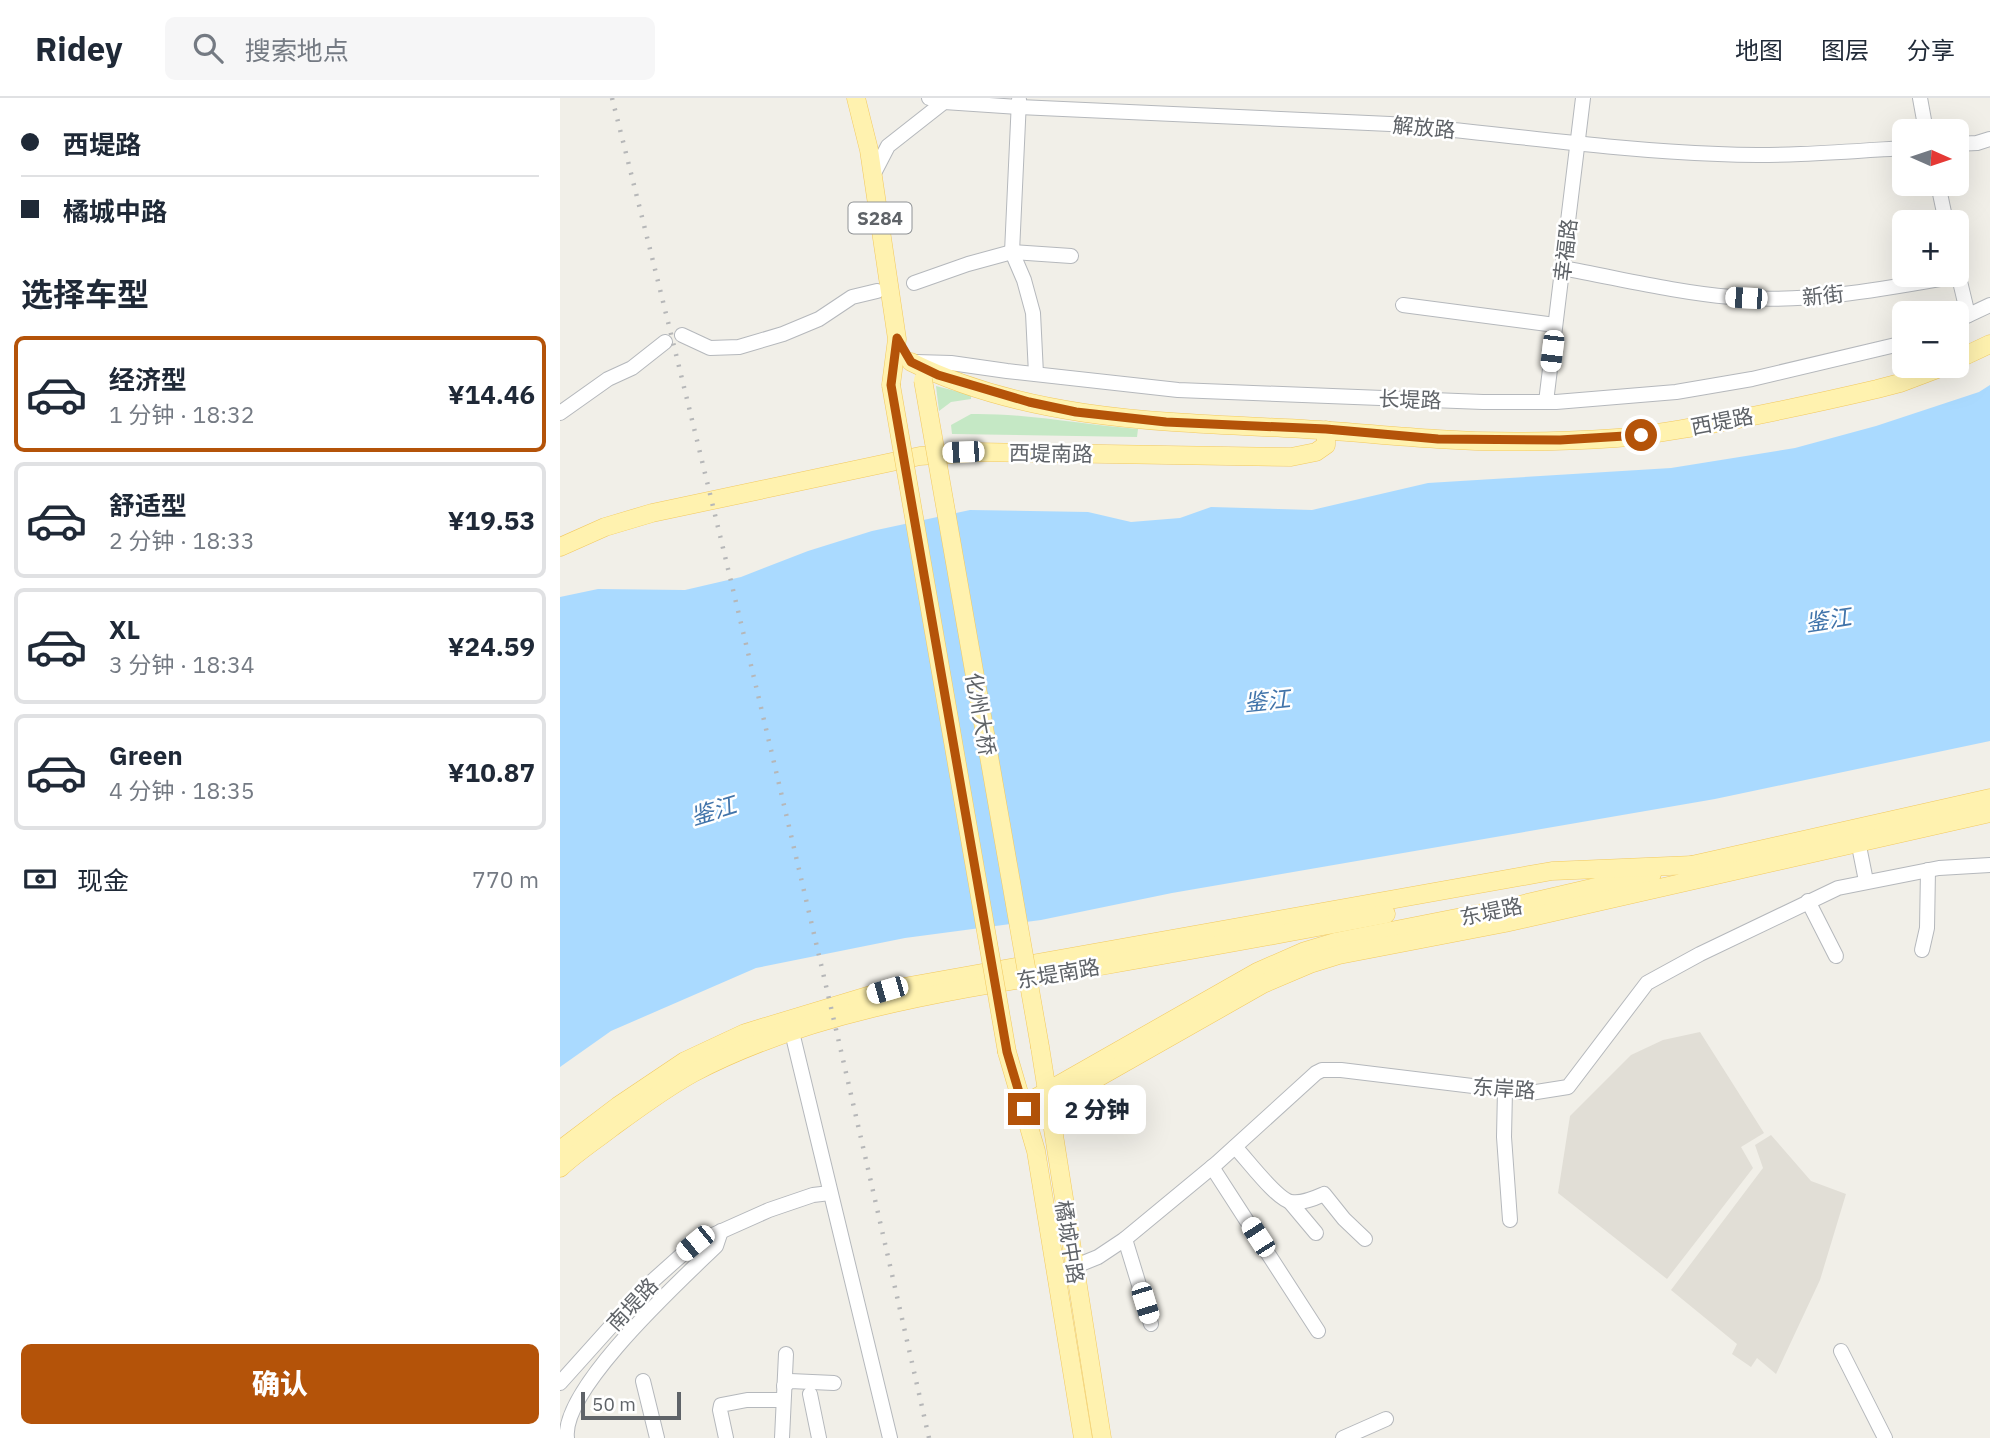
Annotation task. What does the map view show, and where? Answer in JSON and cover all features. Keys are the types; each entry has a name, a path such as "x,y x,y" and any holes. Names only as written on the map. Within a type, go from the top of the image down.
{"main road":[{"name":"S284","path":"856,98 873,175 897,338"},
{"path":"897,338 911,362"},
{"name":"化州大桥","path":"897,338 891,385 1007,1052"},
{"path":"1969,354 1990,344"},
{"name":"化州大桥","path":"911,362 923,380 1040,1047"},
{"name":"西堤路","path":"911,362 938,375 1029,402 1076,412 1166,422 1326,429 1438,439 1620,438 1717,423 1857,394 1913,378"},
{"name":"西堤南路","path":"560,547 606,527 652,513 920,456 978,452 1291,457 1320,450 1326,445 1326,429"},
{"name":"东堤路","path":"1048,1098 1263,984 1310,964 1502,909 1990,798"},
{"name":"东堤路","path":"1025,1112 1273,965 1305,951 1335,942 1504,923 1990,813"},
{"path":"1379,908 1552,871 1693,865"},
{"path":"1379,908 1407,935"},
{"name":"东堤南路","path":"560,1150 618,1106 685,1061 745,1033 791,1026 943,993 1268,937 1379,908"},
{"name":"东堤南路","path":"560,1168 626,1117 692,1074 791,1026 887,990 1260,924 1379,908"},
{"path":"1268,937 1273,965"},
{"name":"橘城中路","path":"1040,1047 1102,1438"},
{"name":"橘城中路","path":"1007,1052 1036,1151 1083,1438"}],"street":[{"name":"解放路","path":"929,98 944,102 1019,102 1390,124 1577,145 1720,155 1892,149"},
{"name":"幸福路","path":"1546,402 1583,98"},
{"path":"1920,98 1924,119"},
{"path":"873,175 888,146 944,102"},
{"path":"1019,102 1012,252 1034,313 1036,374"},
{"path":"1969,143 1990,139"},
{"path":"914,283 1012,252 1071,256"},
{"name":"新街","path":"1562,268 1702,293 1762,298 1788,299 1892,285"},
{"path":"682,334 710,348 739,347 783,334 818,318 852,296 877,291"},
{"path":"1403,305 1555,326"},
{"path":"1969,315 1990,305"},
{"path":"560,413 608,379 632,368 666,342"},
{"name":"长堤路","path":"911,362 951,363 1218,392 1546,402 1611,399 1714,386 1892,346"},
{"path":"1858,841 1866,881"},
{"name":"东岸路","path":"1056,1274 1098,1257 1125,1240 1321,1070 1341,1070 1530,1093 1568,1087 1647,983 1838,888 1928,870 1990,865"},
{"path":"1922,950 1927,917 1928,870"},
{"path":"1808,901 1836,956"},
{"path":"791,1026 890,1438"},
{"path":"1505,1090 1504,1137 1510,1220"},
{"path":"1235,1146 1316,1233"},
{"path":"1212,1167 1318,1331"},
{"name":"南堤路","path":"560,1383 648,1285 695,1243 791,1202 830,1193"},
{"path":"1290,1202 1304,1201 1324,1194 1365,1239"},
{"path":"565,1436 569,1418 585,1386 638,1324 716,1246 720,1231"},
{"path":"1125,1240 1151,1324"},
{"path":"1841,1351 1885,1438"},
{"path":"782,1438 786,1354"},
{"path":"643,1381 657,1438"},
{"path":"726,1438 721,1407 783,1393 790,1381 834,1382"},
{"path":"810,1394 819,1438"},
{"path":"1343,1438 1386,1419"}],"shaded area":[{"path":"1700,1032 1764,1133 1741,1147 1753,1168 1667,1279 1558,1193 1570,1116 1631,1055 1663,1040"},
{"path":"1771,1135 1811,1181 1846,1194 1820,1280 1776,1374 1757,1358 1751,1367 1732,1354 1737,1344 1671,1290 1763,1168 1755,1145"}],"green space":[{"path":"936,386 971,395 971,399 951,402 939,411"},
{"path":"971,414 1013,415 1138,429 1137,437 952,434 951,425"}],"water":[{"name":"鉴江","path":"1990,385 1990,741 1715,799 1172,893 1041,920 905,938 756,968 611,1031 560,1067 560,597 598,589 685,590 741,577 808,551 872,531 970,510 1088,512 1131,522 1180,518 1211,507 1312,510 1428,483 1671,468 1795,448 1876,426 1979,392"}],"railway":[{"path":"612,98 775,767 929,1438"}],"route":[{"path":"1024,1109 1007,1052 891,385 897,338 911,362 938,375 1029,402 1076,412 1166,422 1326,429 1438,439 1560,440 1641,435"}]}
